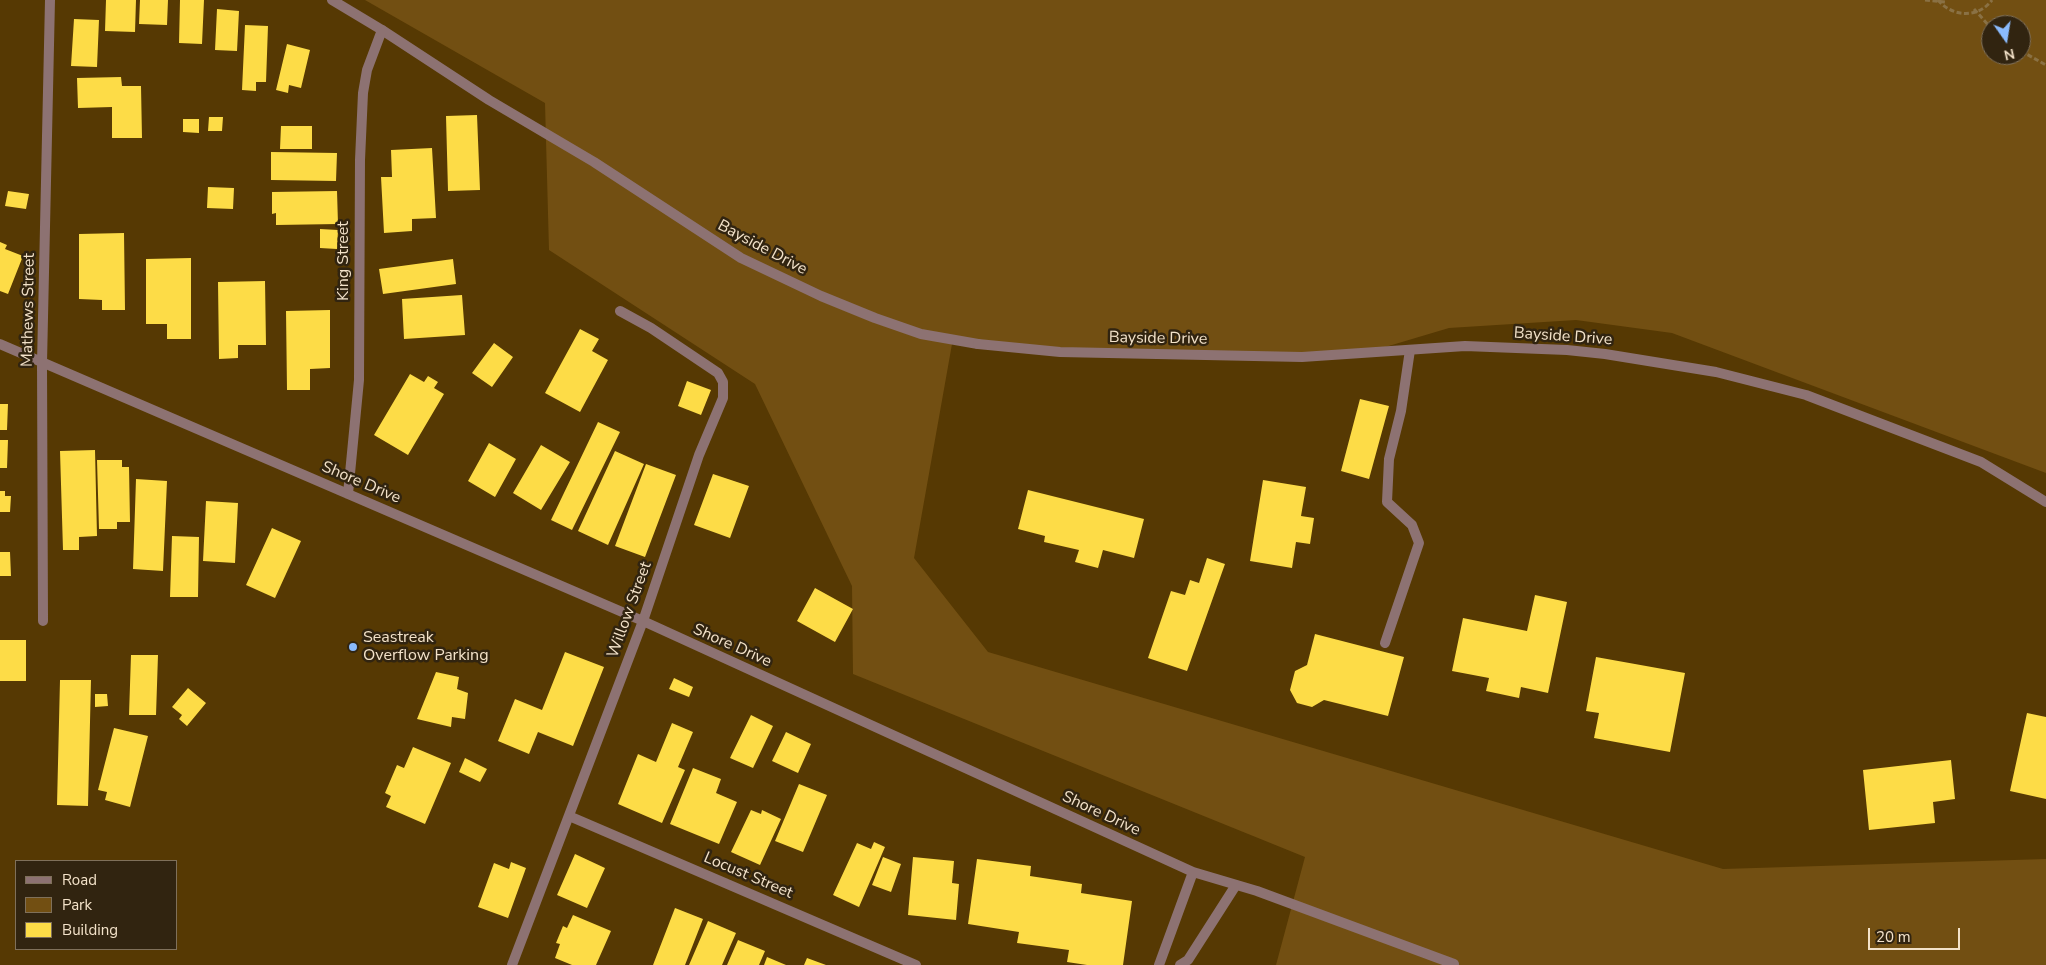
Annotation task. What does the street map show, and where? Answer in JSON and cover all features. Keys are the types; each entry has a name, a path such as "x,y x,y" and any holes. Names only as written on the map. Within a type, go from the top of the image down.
{"street":[{"name":"Mathews Street","path":"43,622 42,362 50,0"},
{"name":"Bayside Drive","path":"332,0 382,30 489,100 594,162 741,258 821,296 921,334 978,344 1060,352 1302,357 1465,346 1567,350 1605,354 1716,372 1806,395 1981,462 2046,502"},
{"name":"King Street","path":"348,494 359,380 360,160 363,93 367,70 382,30"},
{"name":"Willow Street","path":"512,965 643,622 699,455 723,398 723,382 718,373 651,328 620,311"},
{"name":"Shore Drive","path":"0,344 643,622 1193,872 1236,885 1454,965"},
{"path":"1385,643 1419,543 1412,525 1387,502 1389,459 1401,411 1410,350"},
{"name":"Locust Street","path":"569,816 916,965"},
{"path":"1159,965 1193,872"},
{"path":"1180,965 1188,960 1236,885"}],"path":[{"path":"1925,0 1944,2"},
{"path":"1939,1 1952,12 1962,14 1982,10 1992,0"},
{"path":"1975,10 1981,17"},
{"path":"2031,57 2046,65"}],"green space":[{"path":"365,0 2046,0 2046,473 1672,333 1576,320 1449,328 1345,359 952,344 914,558 988,652 1723,869 2046,859 2046,965 1276,965 1305,857 853,674 852,586 755,384 549,250 545,103"}],"building":[{"path":"106,0 136,0 135,32 105,31"},
{"path":"140,0 168,0 167,25 139,24"},
{"path":"180,0 204,0 202,44 179,43"},
{"path":"217,9 239,11 237,51 215,50"},
{"path":"74,19 99,20 97,67 71,66"},
{"path":"245,25 268,26 266,82 256,82 256,91 242,90"},
{"path":"287,44 310,50 301,88 289,85 288,93 276,90"},
{"path":"121,77 122,86 141,86 142,138 112,138 112,107 78,108 77,78"},
{"path":"477,115 480,190 448,191 446,116"},
{"path":"209,117 223,117 222,131 208,131"},
{"path":"183,119 199,119 199,133 183,132"},
{"path":"281,126 312,126 312,149 280,149"},
{"path":"432,148 436,218 412,219 412,231 384,233 381,177 392,177 391,150"},
{"path":"271,152 337,153 336,181 271,180"},
{"path":"208,187 234,188 233,209 207,208"},
{"path":"8,191 29,194 26,209 5,206"},
{"path":"337,191 338,224 276,225 276,213 272,214 272,192"},
{"path":"320,229 338,230 337,249 320,248"},
{"path":"124,233 125,310 102,310 102,300 79,299 79,234"},
{"path":"0,242 7,245 5,249 23,256 8,294 0,291"},
{"path":"191,258 191,339 167,339 167,324 146,324 146,259"},
{"path":"453,259 456,284 383,294 379,269"},
{"path":"265,281 266,345 238,345 238,358 219,359 218,282"},
{"path":"462,295 465,335 404,339 402,299"},
{"path":"330,310 330,368 310,369 310,390 287,390 286,311"},
{"path":"580,329 599,339 592,351 608,360 580,412 545,393"},
{"path":"494,343 513,357 492,387 472,373"},
{"path":"410,374 424,382 428,376 438,382 434,388 444,394 408,455 374,435"},
{"path":"687,381 711,390 701,415 678,406"},
{"path":"1360,399 1389,406 1369,479 1341,471"},
{"path":"0,404 8,404 7,430 0,430"},
{"path":"598,422 620,432 572,530 551,520"},
{"path":"0,440 8,440 7,468 0,468"},
{"path":"489,443 516,459 495,497 468,481"},
{"path":"541,445 570,462 541,510 513,493"},
{"path":"95,450 97,536 79,537 79,550 63,550 60,451"},
{"path":"615,451 644,464 608,545 578,531"},
{"path":"97,460 122,460 122,467 129,467 130,522 117,522 117,529 99,529"},
{"path":"646,464 676,475 645,557 615,546"},
{"path":"713,474 749,486 730,538 694,525"},
{"path":"136,479 167,481 163,571 133,569"},
{"path":"1263,480 1306,487 1301,516 1314,518 1310,544 1296,542 1292,568 1250,561"},
{"path":"1028,490 1144,519 1134,558 1103,550 1098,568 1075,562 1079,550 1044,542 1045,536 1018,529"},
{"path":"0,491 5,491 5,496 11,496 10,512 0,512"},
{"path":"206,501 238,503 235,563 203,561"},
{"path":"272,528 301,541 275,598 246,585"},
{"path":"172,536 199,537 198,597 170,597"},
{"path":"0,552 10,552 11,576 0,576"},
{"path":"1207,558 1225,564 1187,671 1148,658 1171,591 1185,595 1190,580 1199,583"},
{"path":"815,588 853,609 835,642 797,621"},
{"path":"1535,595 1567,602 1548,693 1521,687 1519,698 1486,691 1489,678 1452,671 1463,618 1527,631"},
{"path":"1315,634 1404,657 1388,716 1324,700 1312,707 1297,703 1290,690 1295,671 1307,665"},
{"path":"0,640 26,640 26,681 0,681"},
{"path":"565,652 604,667 573,746 538,732 529,754 498,741 515,699 542,710"},
{"path":"131,655 158,655 156,715 129,715"},
{"path":"1596,657 1685,673 1670,752 1594,738 1599,713 1586,711"},
{"path":"436,672 459,677 457,689 468,693 465,719 452,717 451,727 417,719"},
{"path":"674,678 693,687 689,697 669,689"},
{"path":"60,680 91,680 88,806 57,805"},
{"path":"188,688 206,703 187,726 179,719 182,715 172,707"},
{"path":"95,694 107,694 108,706 95,707"},
{"path":"2027,713 2046,717 2046,799 2010,791"},
{"path":"751,715 773,726 753,768 730,758"},
{"path":"672,723 693,732 678,767 685,770 662,823 618,804 638,754 656,762"},
{"path":"114,728 148,736 130,807 105,800 107,792 98,790"},
{"path":"786,732 811,744 798,773 772,761"},
{"path":"413,747 451,763 425,824 386,807 391,796 385,793 397,765 404,768"},
{"path":"465,758 487,769 480,782 459,772"},
{"path":"1951,760 1955,799 1933,802 1935,823 1869,830 1863,770"},
{"path":"693,768 721,779 716,793 737,802 719,844 670,824"},
{"path":"799,784 827,795 803,852 775,841"},
{"path":"751,810 761,814 762,810 781,819 760,865 731,852"},
{"path":"874,842 885,847 859,907 833,895 857,843 871,849"},
{"path":"575,854 605,868 587,908 557,895"},
{"path":"883,857 901,864 891,892 872,885"},
{"path":"913,857 954,861 952,883 959,884 956,920 908,915"},
{"path":"977,859 1031,866 1030,876 1082,884 1081,893 1132,901 1123,965 1087,965 1067,962 1069,950 1017,943 1019,932 968,924"},
{"path":"511,862 526,868 508,918 478,907 494,863 509,869"},
{"path":"675,908 703,919 685,965 653,965"},
{"path":"573,915 611,931 596,965 572,965 555,958 560,944 556,943 563,926 567,928"},
{"path":"708,921 736,933 722,965 689,965"},
{"path":"738,940 765,951 759,965 727,965"},
{"path":"767,957 786,965 764,965"},
{"path":"807,958 826,965 804,965"}],"place":[{"name":"Seastreak Overflow Parking","path":"353,647"}]}
